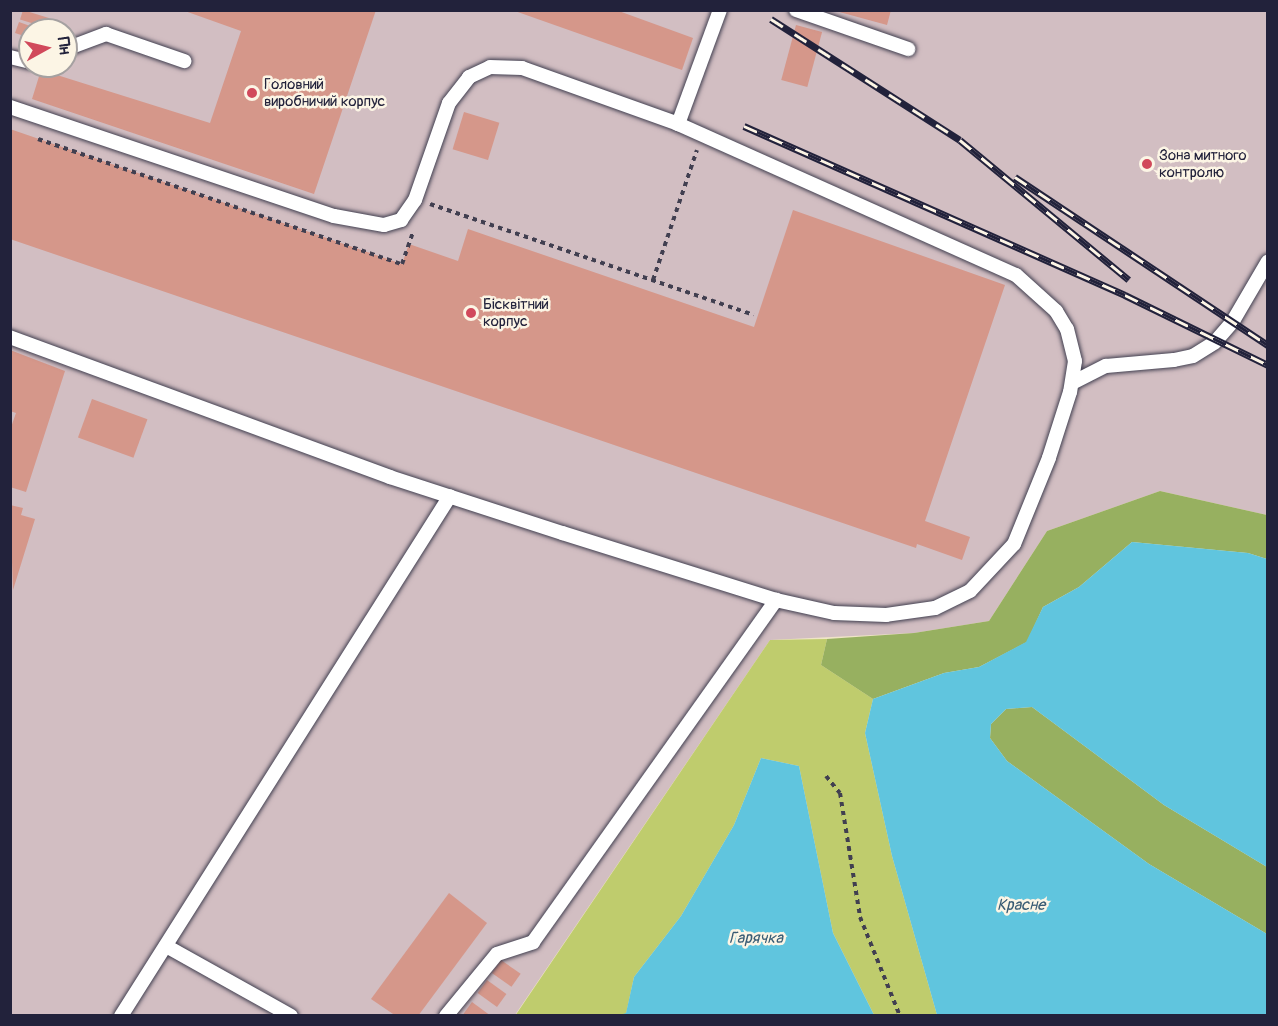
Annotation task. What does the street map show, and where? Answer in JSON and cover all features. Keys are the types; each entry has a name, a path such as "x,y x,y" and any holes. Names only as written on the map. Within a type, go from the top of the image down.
{"lane":[{"path":"678,124 720,10"},
{"path":"796,10 908,50"},
{"path":"78,44 106,34 184,61"},
{"path":"10,107 361,224 384,225 401,219 416,200 449,103 469,77 490,67 522,68 678,124 1016,275 1056,311 1067,329 1075,361 1072,383 1049,458 1014,544 970,591 934,608 886,615 834,613 776,600 450,496 10,337"},
{"path":"1072,383 1106,366 1174,360 1193,356 1215,342 1233,321 1268,261"},
{"path":"121,1016 450,496"},
{"path":"446,1016 497,954 533,942 776,600"},
{"path":"166,946 291,1016"}],"path":[{"path":"653,280 702,135"},
{"path":"416,200 754,315"},
{"path":"826,776 840,794 860,917 900,1016"}],"shaded area":[{"path":"10,11 1267,11 1267,515 1160,491 1047,531 989,621 914,633 770,640 515,1015 11,1015"}],"green space":[{"path":"1160,491 1267,515 1267,559 1248,553 1132,542 1079,587 1043,607 1027,642 979,667 944,673 873,699 821,665 827,639 914,633 989,621 1047,531"},
{"path":"827,639 821,665 873,699 865,733 892,856 937,1015 874,1015 833,933 799,766 761,758 734,825 681,916 634,977 626,1014 515,1016 770,640"},
{"path":"1032,707 1164,805 1267,867 1267,934 1149,864 1007,761 990,738 991,724 1006,709"}],"water":[{"name":"Красне","path":"1132,542 1248,553 1267,559 1267,867 1164,805 1032,707 1006,709 991,724 990,738 1007,761 1149,864 1267,934 1267,1015 937,1015 892,856 865,733 873,699 944,673 979,667 1026,642 1043,607 1079,587"},
{"name":"Гарячка","path":"761,758 799,766 833,933 874,1015 620,1015 626,1013 634,977 681,916 734,825"}],"building":[{"path":"23,10 49,18 21,18"},
{"path":"182,10 376,10 314,194 32,99 39,78 67,78 210,123 241,31"},
{"path":"512,10 616,10 693,38 682,70"},
{"path":"832,10 891,10 887,25"},
{"path":"796,25 822,32 807,87 781,80"},
{"path":"464,112 499,123 488,160 453,149"},
{"path":"10,129 402,264 409,244 458,261 468,229 754,327 793,210 1005,285 925,521 970,537 962,560 917,544 916,548 10,239"},
{"path":"10,350 65,371 26,492 10,487 10,430 16,413 10,411"},
{"path":"92,399 147,419 133,458 78,438"},
{"path":"10,505 23,508 21,515 35,519 13,590"},
{"path":"449,893 487,923 418,1016 396,1016 371,999"},
{"path":"501,960 521,974 511,987 492,973"},
{"path":"487,980 506,994 497,1007 478,993"},
{"path":"472,1002 491,1016 462,1016"}],"railway":[{"path":"771,19 960,140 1129,280"},
{"path":"744,126 1125,295 1268,365"},
{"path":"1015,177 1268,345"}],"place":[{"name":"Головний виробничий корпус","path":"252,93"},
{"name":"Зона митного контролю","path":"1147,164"},
{"name":"Бісквітний корпус","path":"471,313"}]}
